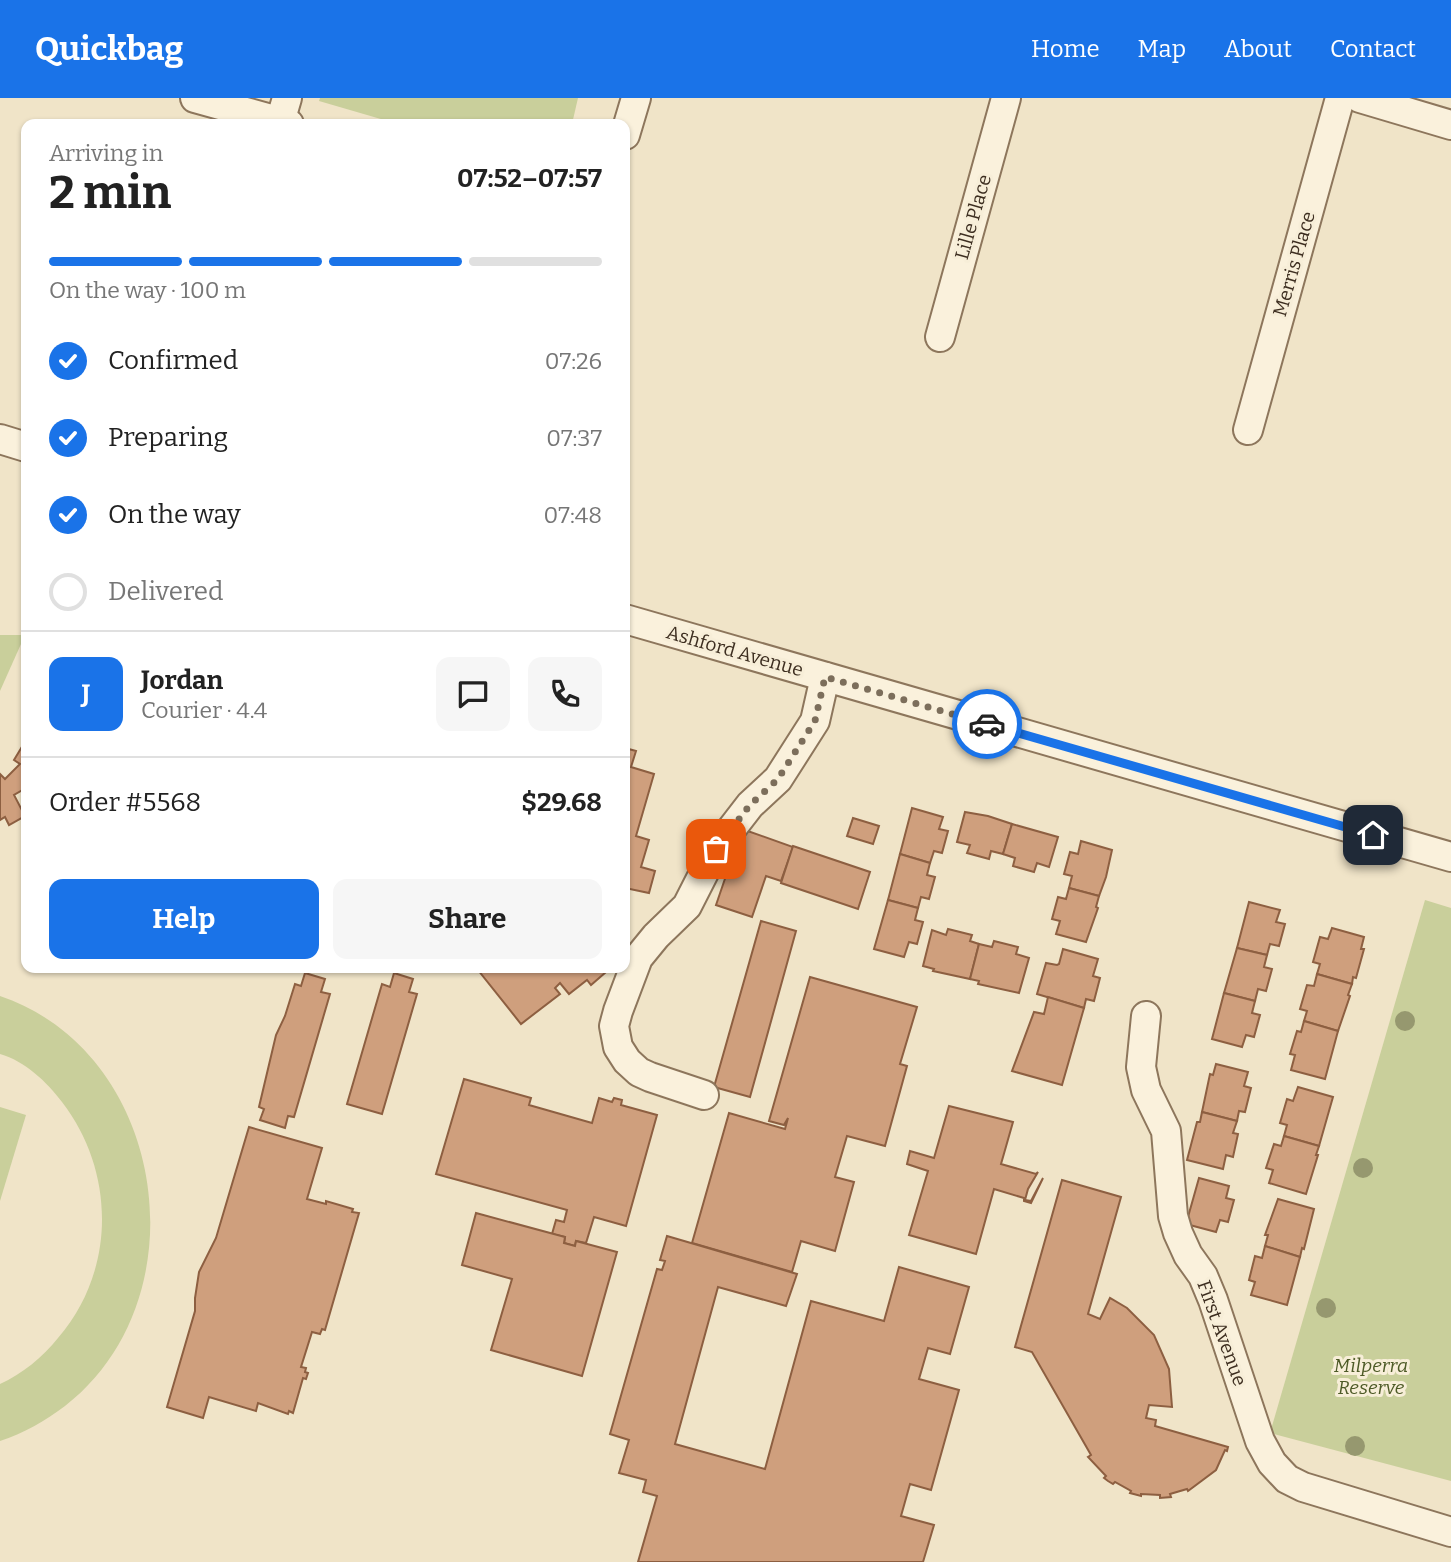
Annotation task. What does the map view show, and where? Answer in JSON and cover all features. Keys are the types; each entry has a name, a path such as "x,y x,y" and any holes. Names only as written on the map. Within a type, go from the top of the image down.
{"street":[{"path":"195,98 286,115"},
{"path":"630,119 636,98"},
{"name":"Lille Place","path":"940,337 1006,98"},
{"name":"Merris Place","path":"1248,430 1340,98"},
{"path":"1360,98 1451,125"},
{"path":"0,439 21,445"},
{"name":"Ashford Avenue","path":"630,620 1451,857"},
{"path":"704,1095 650,1077 633,1067 618,1047 614,1026 618,1011 638,958 687,906 716,849 750,805 778,779 815,721 825,677"},
{"name":"First Avenue","path":"1146,1016 1141,1067 1146,1090 1166,1131 1173,1216 1188,1255 1203,1276 1213,1300 1260,1441 1272,1463 1287,1479 1303,1487 1451,1532"}],"green space":[{"path":"320,98 578,98 573,119 381,119 319,101"},
{"path":"0,635 21,635 21,644 0,691"},
{"name":"Milperra Reserve","path":"1425,900 1451,908 1451,1481 1270,1433"},
{"path":"0,996 57,1026 100,1069 131,1123 147,1182 149,1244 137,1305 109,1360 65,1406 34,1426 0,1441 0,1384 39,1358 58,1338 77,1311 91,1283 99,1252 102,1221 100,1190 80,1129 50,1087 27,1067 0,1054"},
{"path":"0,1107 26,1115 0,1201"}],"building":[{"path":"21,748 21,791 14,795 21,808 21,818 9,825 5,817 0,820 0,774 5,779 20,764 14,760"},
{"path":"630,749 636,751 631,767 654,774 636,836 649,840 641,867 655,871 649,893 630,889"},
{"path":"912,808 943,817 939,829 948,831 942,853 934,851 930,863 900,854"},
{"path":"965,812 1012,824 1003,854 991,851 989,859 967,853 970,845 957,842"},
{"path":"853,818 879,826 873,844 847,836"},
{"path":"1012,824 1058,837 1049,867 1037,863 1034,872 1013,866 1015,858 1003,854"},
{"path":"742,829 793,847 781,881 766,876 752,917 716,905"},
{"path":"1081,841 1112,850 1099,896 1069,888 1072,876 1064,874 1070,852 1078,854"},
{"path":"793,846 870,872 858,909 781,883"},
{"path":"900,854 930,863 927,875 935,877 929,899 921,897 918,908 888,900"},
{"path":"1069,888 1099,896 1098,908 1086,942 1056,934 1060,921 1052,919 1058,897 1066,899"},
{"path":"888,900 918,908 915,920 923,922 917,944 909,942 904,957 874,949"},
{"path":"1249,902 1280,910 1276,922 1285,924 1279,946 1270,944 1267,955 1237,948"},
{"path":"761,921 796,931 750,1097 714,1087"},
{"path":"1332,928 1364,937 1361,949 1364,949 1352,984 1317,974 1320,964 1313,962 1320,937 1328,939"},
{"path":"948,929 972,935 970,941 979,944 970,979 933,971 934,969 923,966 932,930 946,935"},
{"path":"994,941 1018,947 1016,954 1029,958 1019,993 978,984 979,981 970,979 979,944 992,947"},
{"path":"1237,948 1267,955 1264,967 1272,969 1266,991 1258,989 1255,1001 1224,993"},
{"path":"1063,949 1098,959 1093,976 1100,978 1094,1001 1086,999 1084,1008 1037,994 1046,963 1059,964"},
{"path":"305,973 325,979 321,992 330,994 294,1117 288,1116 285,1128 260,1120 264,1109 259,1107 276,1035 295,984 301,986"},
{"path":"394,973 413,979 409,992 417,994 382,1114 347,1104 382,984 390,987"},
{"path":"480,973 605,973 591,985 587,980 569,994 560,983 555,988 560,994 521,1024"},
{"path":"1317,974 1352,984 1338,1031 1304,1021 1307,1011 1300,1009 1307,985 1314,986"},
{"path":"810,977 917,1007 900,1064 907,1066 885,1146 847,1136 835,1177 854,1182 835,1251 801,1241 792,1272 692,1243 729,1113 785,1129 788,1118 784,1125 769,1121"},
{"path":"1224,993 1255,1001 1252,1013 1260,1015 1254,1037 1246,1035 1242,1047 1212,1039"},
{"path":"1048,997 1084,1008 1062,1085 1012,1071 1034,1012 1044,1014"},
{"path":"1304,1021 1338,1031 1325,1079 1291,1070 1295,1055 1290,1054 1297,1031 1301,1032"},
{"path":"1216,1064 1248,1072 1244,1086 1251,1088 1245,1112 1239,1111 1237,1121 1202,1112 1210,1074 1213,1075"},
{"path":"464,1079 531,1098 529,1105 592,1123 599,1098 612,1102 614,1098 622,1100 621,1105 657,1115 626,1226 594,1217 586,1243 576,1241 575,1246 564,1243 565,1237 552,1234 556,1220 564,1222 567,1210 436,1174"},
{"path":"1298,1087 1333,1097 1319,1146 1284,1136 1287,1125 1280,1123 1287,1099 1293,1101"},
{"path":"949,1106 1013,1122 1001,1164 1036,1174 1038,1172 1025,1200 1031,1201 1043,1178 1031,1203 1024,1201 1024,1198 994,1189 976,1254 909,1235 928,1171 907,1164 910,1151 934,1158"},
{"path":"1202,1112 1237,1121 1233,1133 1238,1134 1233,1157 1226,1155 1223,1169 1187,1160"},
{"path":"249,1127 322,1148 307,1199 326,1204 326,1201 359,1213 325,1330 322,1329 320,1334 312,1332 301,1367 306,1368 305,1372 308,1373 306,1379 303,1378 293,1413 289,1411 288,1414 258,1403 256,1411 209,1397 203,1418 167,1407 195,1311 199,1272 216,1238"},
{"path":"1284,1136 1319,1146 1306,1194 1269,1183 1273,1170 1266,1168 1274,1144 1281,1146"},
{"path":"1199,1178 1229,1186 1226,1198 1234,1200 1228,1222 1220,1220 1216,1232 1186,1224"},
{"path":"1062,1180 1121,1197 1088,1314 1100,1319 1110,1298 1127,1308 1154,1335 1169,1369 1172,1407 1149,1405 1146,1418 1156,1420 1155,1426 1228,1447 1216,1470 1188,1491 1187,1489 1170,1494 1171,1497 1141,1496 1130,1493 1131,1491 1104,1478 1106,1476 1088,1457 1091,1455 1032,1352 1015,1347"},
{"path":"1278,1199 1314,1209 1300,1257 1265,1246 1268,1235 1265,1235"},
{"path":"476,1213 565,1237 564,1243 575,1246 576,1241 617,1252 582,1376 491,1350 512,1279 462,1265"},
{"path":"667,1236 797,1274 786,1306 718,1287 675,1444 765,1469 811,1301 884,1321 899,1267 969,1287 950,1354 928,1348 919,1379 959,1390 931,1490 910,1484 901,1516 934,1525 923,1562 638,1562 657,1496 643,1492 646,1480 619,1473 629,1440 610,1434 657,1269 662,1270 665,1261 660,1260"},
{"path":"1265,1246 1300,1257 1287,1305 1251,1295 1255,1282 1249,1280 1255,1256 1262,1258"}],"way so far":[{"path":"716,849 750,805 778,779 815,721 825,677 987,724"}],"route":[{"path":"987,724 1373,835"}]}
